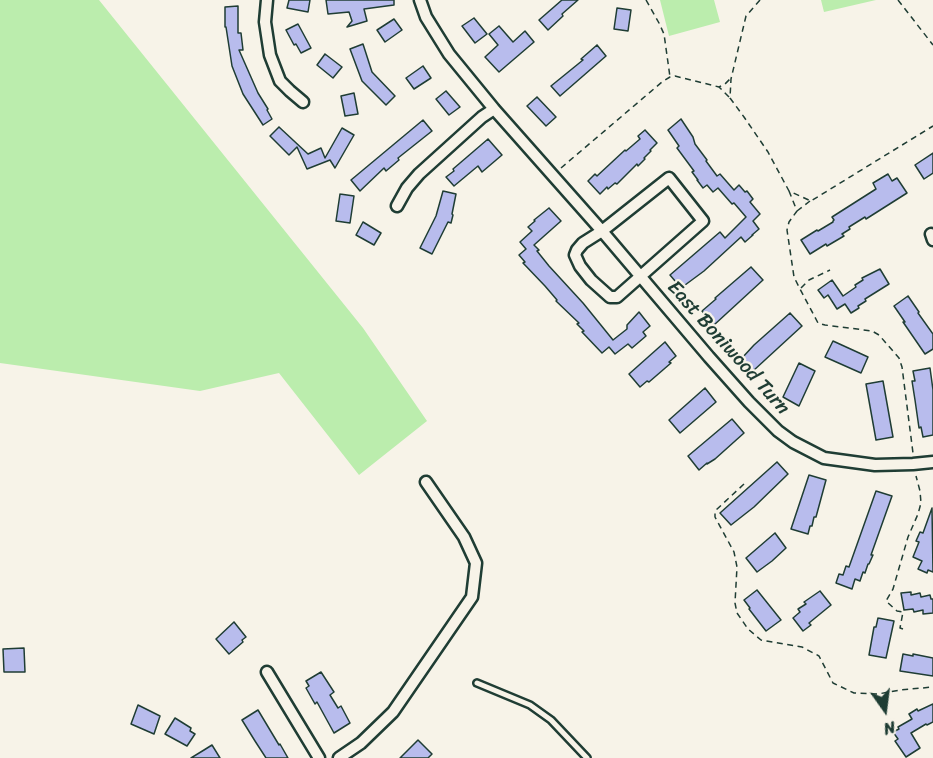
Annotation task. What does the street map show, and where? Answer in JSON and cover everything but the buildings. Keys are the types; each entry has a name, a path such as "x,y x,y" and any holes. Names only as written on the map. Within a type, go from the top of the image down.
{"street":[{"path":"267,0 266,36 272,62 280,81 303,102"},
{"name":"East Boniwood Turn","path":"420,0 435,35 494,109 553,174 749,402 778,431 793,442 825,458 875,465 933,462"},
{"path":"397,206 407,188 419,174 494,109"},
{"name":"East Boniwood Turn","path":"602,231 669,178 703,221 639,276"},
{"path":"602,231 583,243 575,255 591,280 610,297 616,297 639,276"},
{"path":"339,758 361,743 393,712 472,597 476,563 464,537 426,482"},
{"path":"267,672 319,758"}],"lane":[{"path":"477,683 530,705 551,720 587,758"}],"path":[{"path":"646,0 664,34 670,77"},
{"path":"730,98 731,78 746,16 760,0"},
{"path":"898,0 933,45"},
{"path":"553,174 662,82 675,76 719,87 730,98 768,152 797,211"},
{"path":"719,87 731,78"},
{"path":"903,629 900,628 903,612 897,611 886,601 893,589 921,502 913,464 902,367 899,358 879,335 872,331 818,323 794,277 787,230 789,222 797,211 811,201 933,126"},
{"path":"789,191 811,201"},
{"path":"800,289 809,280 830,270"},
{"path":"744,484 714,511 734,552 737,567 735,603 737,613 748,629 761,640 802,647 819,656 833,683 854,693 878,694 933,687"}],"green space":[{"path":"0,0 99,0 363,328 427,421 359,475 279,373 200,391 0,363"},
{"path":"660,0 714,0 720,22 669,36"},
{"path":"821,0 876,0 824,12"}]}
